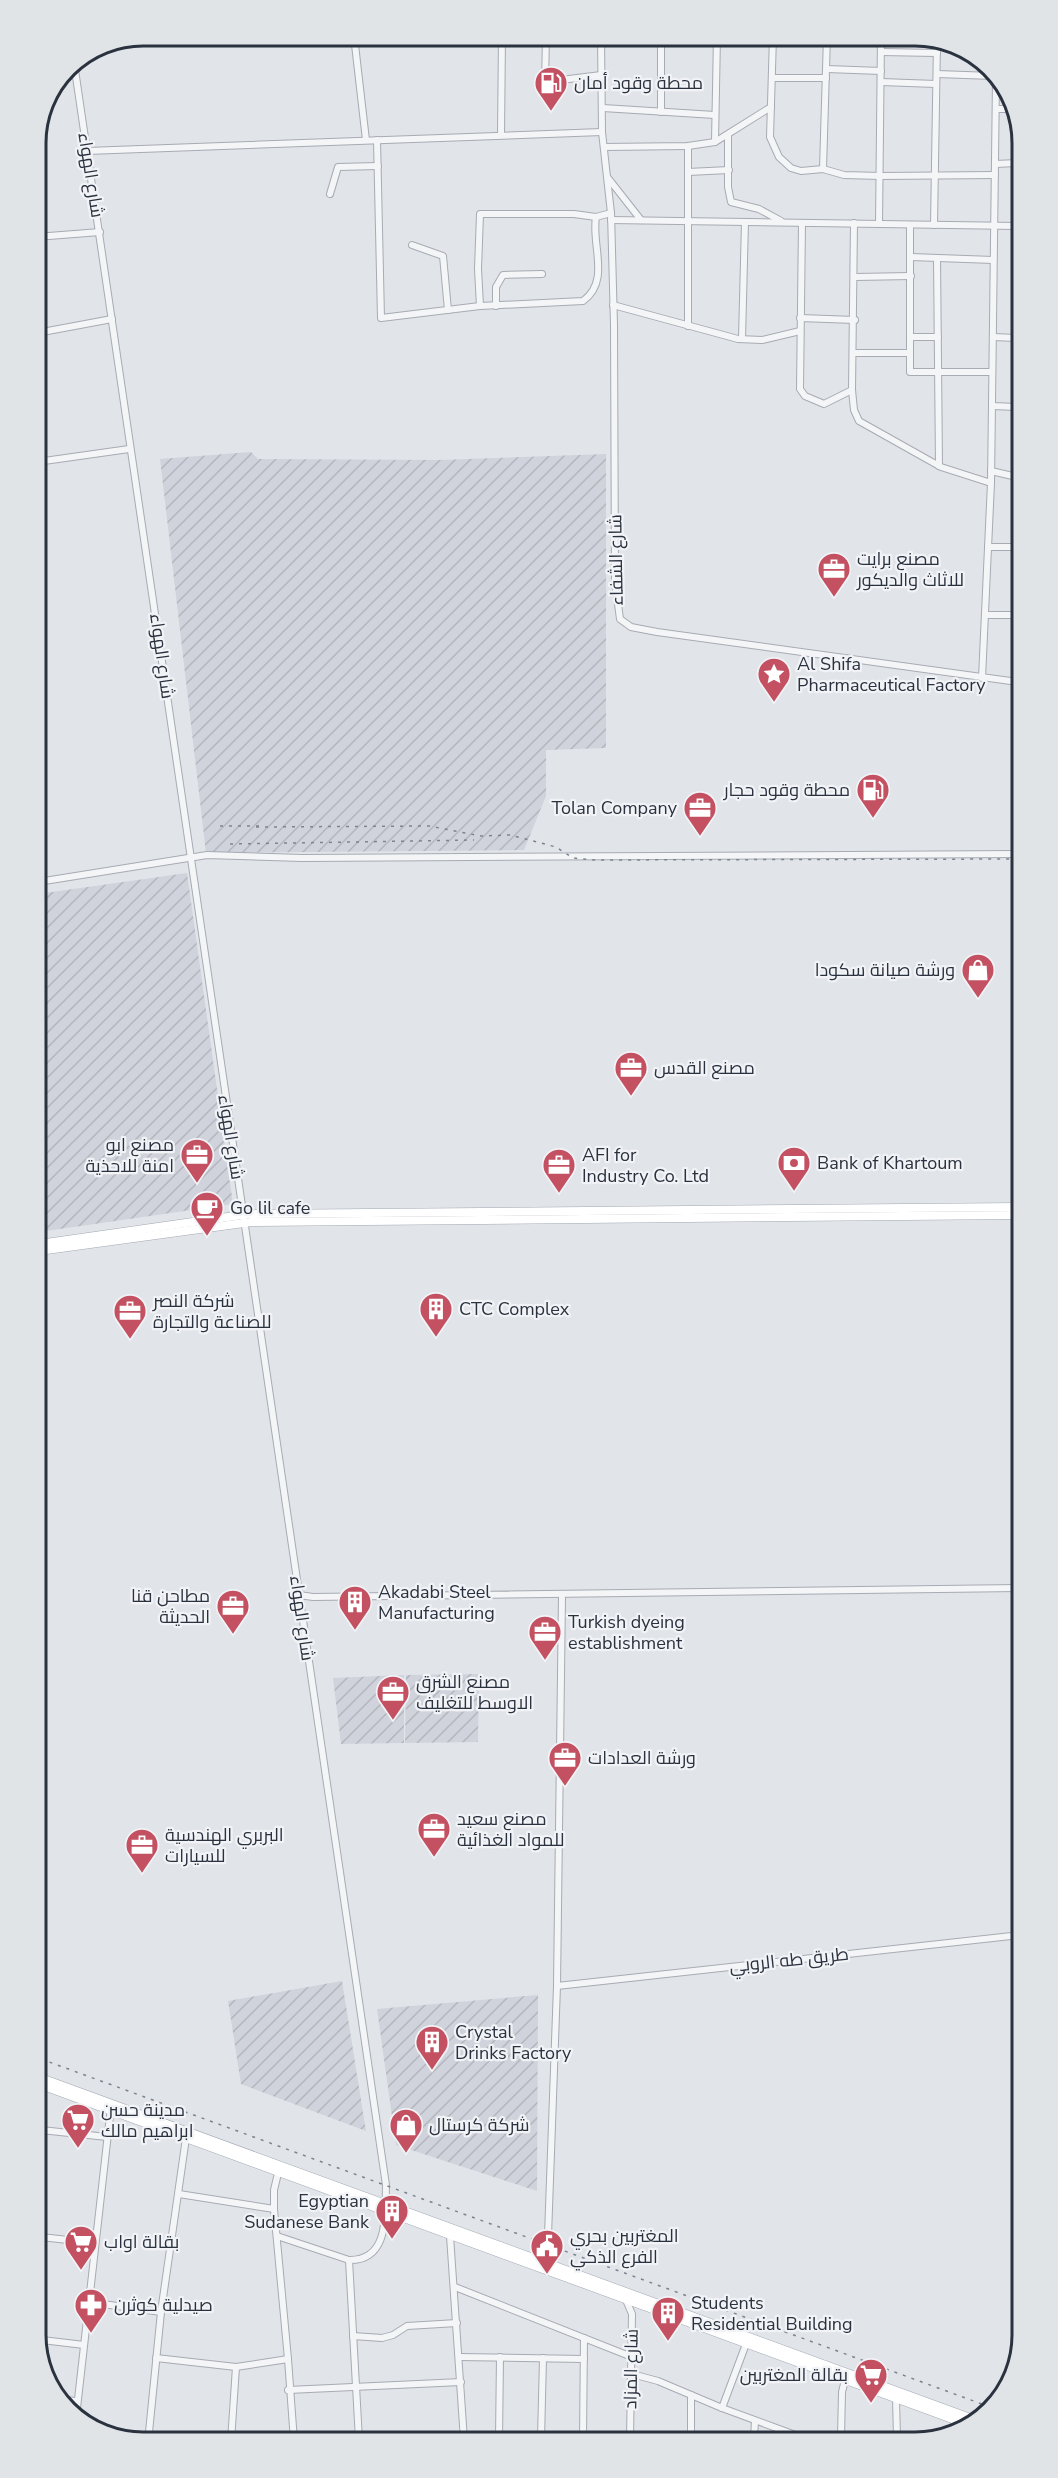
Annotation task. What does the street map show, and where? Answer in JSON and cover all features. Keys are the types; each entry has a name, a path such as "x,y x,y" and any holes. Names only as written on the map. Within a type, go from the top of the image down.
{"main road":[{"path":"46,1243 244,1218 1012,1207"},
{"path":"46,1250 244,1218 1012,1215"},
{"path":"46,2080 186,2138 279,2169"},
{"path":"46,2087 111,2107 384,2207 547,2263 746,2344 959,2422"},
{"path":"384,2207 450,2236 626,2301 679,2316 967,2416"}],"street":[{"path":"355,46 366,140"},
{"path":"501,135 502,46"},
{"path":"547,47 545,82 601,75"},
{"name":"شارع الشفاء","path":"601,47 602,132 611,216 615,582 620,619 631,627 657,632 1012,681"},
{"path":"661,112 662,47"},
{"path":"715,142 717,47"},
{"path":"773,47 770,137 779,157 791,168 801,171 823,169 844,175 995,175"},
{"path":"823,169 827,47"},
{"path":"879,224 881,47"},
{"path":"934,225 937,49"},
{"path":"881,52 937,53"},
{"path":"827,69 881,71"},
{"name":"شارع الهواء","path":"76,74 189,859 386,2185 385,2229 379,2244 360,2260 349,2260"},
{"path":"937,74 984,76"},
{"path":"773,78 826,78"},
{"path":"881,82 936,84"},
{"path":"982,678 991,483 996,90"},
{"path":"604,147 687,146 715,142 771,107"},
{"path":"603,108 715,115"},
{"path":"996,109 1005,109"},
{"path":"87,151 602,132"},
{"path":"728,135 728,194 731,202 759,209 785,222"},
{"path":"377,140 381,318 480,306 575,302 588,297 595,289 598,274 596,217"},
{"path":"687,146 688,326"},
{"path":"995,164 1012,164"},
{"path":"330,194 338,167 378,166"},
{"path":"688,172 729,170"},
{"path":"607,177 641,220"},
{"path":"480,306 478,269 480,214 574,214 641,220 1012,226"},
{"path":"742,339 745,222"},
{"path":"802,223 800,331 802,393 817,402 827,404 852,390"},
{"path":"854,223 855,353 852,390 854,410 859,421 939,466 991,483"},
{"path":"910,225 910,372 992,372"},
{"path":"47,236 100,232"},
{"path":"412,245 442,256 448,310"},
{"path":"911,257 993,260"},
{"path":"937,258 939,466"},
{"path":"496,306 496,287 503,275 542,274"},
{"path":"855,277 911,276"},
{"path":"613,305 742,339 762,340 800,331"},
{"path":"801,318 855,320"},
{"path":"47,331 112,319"},
{"path":"910,337 938,337"},
{"path":"993,338 1012,338"},
{"path":"855,353 910,353"},
{"path":"992,406 1012,406"},
{"path":"47,461 129,449"},
{"path":"991,471 1012,476"},
{"path":"988,547 1012,547"},
{"path":"985,615 1012,615"},
{"path":"47,881 229,854 365,858 1012,854"},
{"path":"299,1595 313,1597 562,1596 725,1591 1012,1588"},
{"path":"547,2263 557,1986 562,1596"},
{"name":"طريق طه الروبي","path":"557,1986 1012,1936"},
{"path":"77,2405 111,2107"},
{"path":"46,2131 107,2137"},
{"path":"149,2431 161,2312 186,2138"},
{"path":"279,2169 274,2210 293,2431"},
{"path":"179,2194 274,2210"},
{"path":"277,2236 349,2260 359,2431"},
{"path":"450,2236 464,2431"},
{"path":"46,2238 95,2243"},
{"path":"455,2287 632,2357"},
{"name":"شارع المزاد","path":"626,2301 632,2312 630,2432"},
{"path":"88,2302 161,2312"},
{"path":"353,2336 381,2338 393,2335 407,2326 457,2323"},
{"path":"583,2432 584,2338"},
{"path":"47,2341 84,2345"},
{"path":"722,2408 746,2344"},
{"path":"459,2357 584,2359"},
{"path":"500,2357 500,2431"},
{"path":"156,2358 236,2367 288,2359"},
{"path":"541,2432 543,2358"},
{"path":"232,2431 236,2367"},
{"path":"632,2374 658,2381 779,2432"},
{"path":"841,2432 842,2392 845,2380"},
{"path":"288,2390 461,2382"},
{"path":"691,2395 691,2432"},
{"path":"896,2398 897,2432"},
{"path":"73,2401 77,2401"},
{"path":"754,2432 755,2421"}],"shaded area":[{"path":"251,452 258,459 440,460 606,454 606,748 546,750 546,796 524,850 206,853 160,459"},
{"path":"187,873 233,1204 47,1231 47,893"},
{"path":"479,1674 478,1742 405,1743 406,1675"},
{"path":"404,1675 404,1743 341,1744 333,1678"},
{"path":"342,1981 366,2131 241,2084 228,2001"},
{"path":"538,1995 537,2191 396,2145 377,2009"}],"railway":[{"path":"220,826 262,826"},
{"path":"256,827 429,826 481,836 510,835 556,847 573,858 595,860 1012,859"},
{"path":"230,844 474,840"},
{"path":"46,2061 982,2404"}],"place":[{"name":"محطة وقود أمان","path":"551,112"},
{"name":"مصنع برايت للاثاث والديكور","path":"834,598"},
{"name":"Al Shifa Pharmaceutical Factory","path":"774,703"},
{"name":"محطة وقود حجار","path":"873,819"},
{"name":"Tolan Company","path":"700,837"},
{"name":"ورشة صيانة سكودا","path":"978,999"},
{"name":"مصنع القدس","path":"631,1097"},
{"name":"مصنع ابو امنة للاحذية","path":"197,1184"},
{"name":"Bank of Khartoum","path":"794,1192"},
{"name":"AFI for Industry Co. Ltd","path":"559,1194"},
{"name":"Go lil cafe","path":"207,1237"},
{"name":"CTC Complex","path":"436,1338"},
{"name":"شركة النصر للصناعة والتجارة","path":"130,1340"},
{"name":"Akadabi Steel Manufacturing","path":"355,1631"},
{"name":"مطاحن قنا الحديثة","path":"233,1635"},
{"name":"Turkish dyeing establishment","path":"545,1661"},
{"name":"مصنع الشرق الاوسط للتغليف","path":"393,1721"},
{"name":"ورشة العدادات","path":"565,1787"},
{"name":"مصنع سعيد للمواد الغذائية","path":"434,1858"},
{"name":"البربري الهندسية للسيارات","path":"142,1874"},
{"name":"Crystal Drinks Factory","path":"432,2071"},
{"name":"مدينة حسن ابراهيم مالك","path":"78,2149"},
{"name":"شركة كرستال","path":"406,2154"},
{"name":"Egyptian Sudanese Bank","path":"392,2240"},
{"name":"بقالة اواب","path":"81,2271"},
{"name":"المغتربين بحري الفرع الذكي","path":"547,2275"},
{"name":"صيدلية كوثرن","path":"91,2334"},
{"name":"Students Residential Building","path":"668,2342"},
{"name":"بقالة المغتربين","path":"871,2404"}]}
